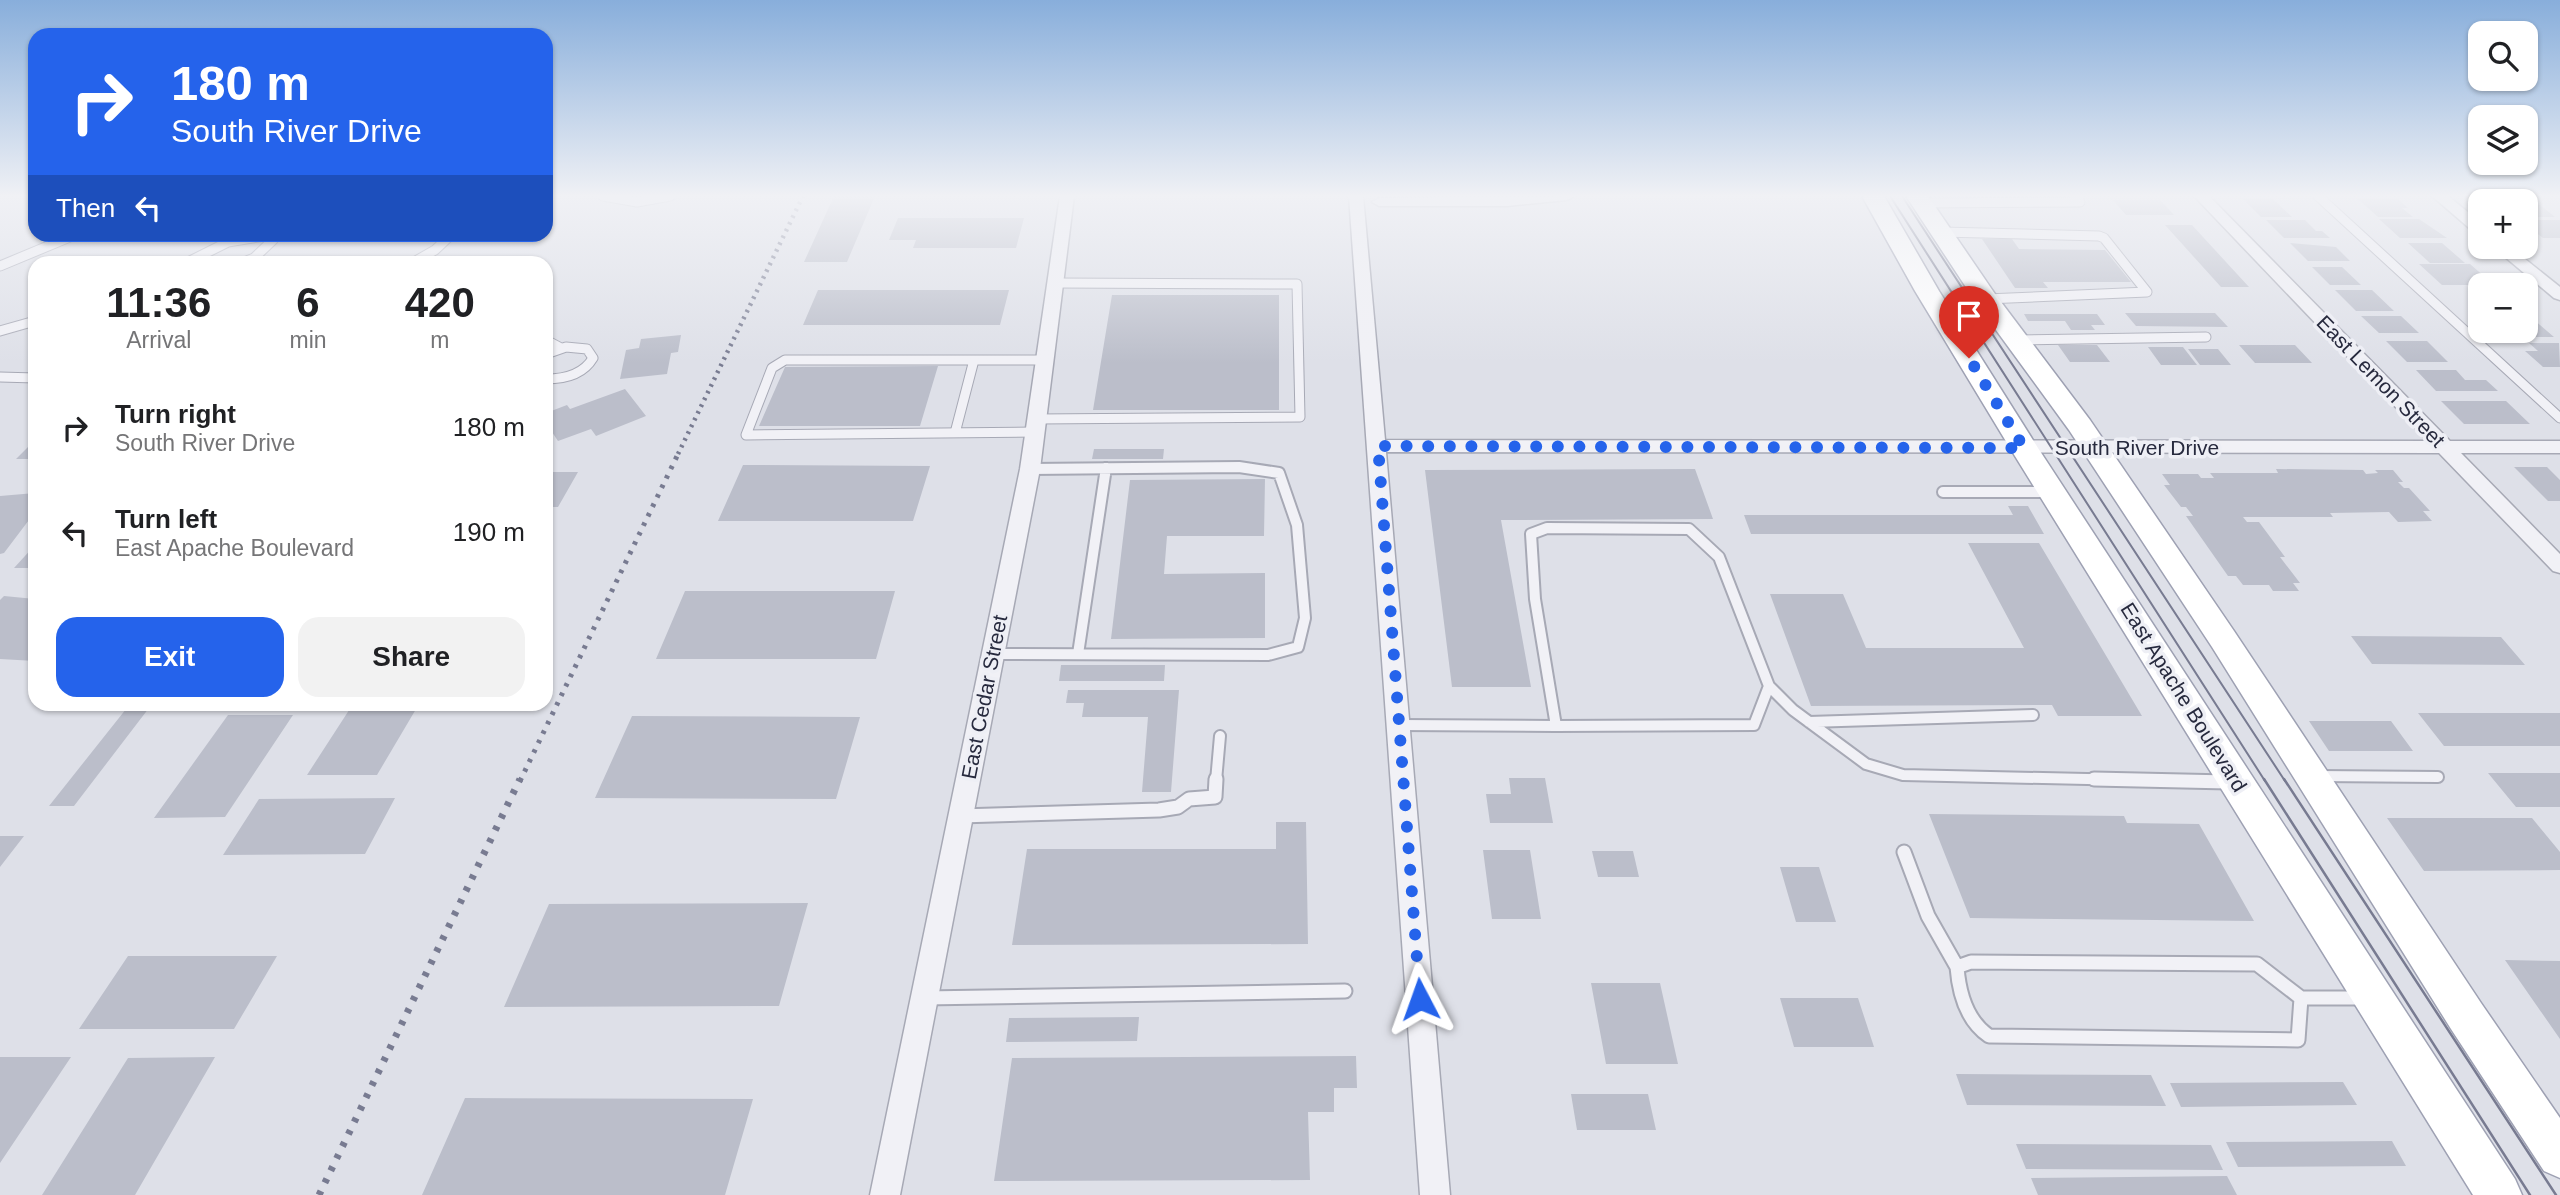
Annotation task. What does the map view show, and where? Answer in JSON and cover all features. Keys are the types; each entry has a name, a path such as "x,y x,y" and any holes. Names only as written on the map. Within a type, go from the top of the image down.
{"main road":[{"name":"East Apache Boulevard","path":"1905,252 2024,448 2499,1195"},
{"path":"1954,252 2093,447 2560,1156"}],"street":[{"name":"East Cedar Street","path":"885,1195 1030,469 1060,252"},
{"path":"1361,252 1435,1195"},
{"name":"East Lemon Street","path":"2255,252 2560,566"},
{"path":"2516,259 2560,295"},
{"name":"South River Drive","path":"1378,446 2560,447"}],"lane":[{"path":"0,266 34,252"},
{"path":"1986,299 2147,292 2147,288 2115,252"},
{"path":"2379,252 2560,418"},
{"path":"1045,360 785,360 772,368 746,435 955,433 1036,426 1300,417 1297,284 1055,283"},
{"path":"0,331 28,323"},
{"path":"2017,340 2206,337"},
{"path":"553,344 561,348"},
{"path":"553,351 561,348 587,349 593,358 590,364 566,377 553,378"},
{"path":"955,433 974,360"},
{"path":"0,377 28,378"},
{"path":"993,654 1268,655 1298,648 1305,618 1297,525 1279,473 1240,467 1030,469"},
{"path":"1078,654 1106,468"},
{"path":"1943,492 2052,492"},
{"path":"1556,726 1535,599 1531,534 1546,528 1689,529 1719,557 1769,686 1809,722 1866,764 1903,775 2238,782"},
{"path":"1399,725 1754,725 1769,686"},
{"path":"1809,722 2033,715"},
{"path":"960,816 1159,810 1178,807 1189,799 1215,797 1220,736"},
{"path":"2311,776 2438,777"},
{"path":"1904,852 1928,916 1958,967 1958,976 1971,1018 1980,1031 1989,1036 2298,1040 2301,998"},
{"path":"1958,967 1971,962 2257,964 2301,998 2374,998"},
{"path":"924,998 1345,991"}],"building":[{"path":"809,252 851,252 847,262 804,262"},
{"path":"1991,252 2106,252 2131,282 2043,282 2048,288 2015,288"},
{"path":"2189,252 2217,252 2249,287 2221,287"},
{"path":"2299,252 2341,252 2350,261 2308,261"},
{"path":"2418,252 2452,252 2465,263 2430,263"},
{"path":"2419,264 2470,264 2480,273 2468,273 2468,285 2442,285"},
{"path":"2312,267 2342,267 2361,285 2330,285"},
{"path":"818,290 1009,290 1000,325 803,325"},
{"path":"2335,290 2372,290 2394,311 2356,311"},
{"path":"1112,295 1279,295 1279,410 1093,410"},
{"path":"2125,313 2215,313 2228,327 2136,326"},
{"path":"2024,314 2097,314 2105,325 2091,325 2095,330 2071,330 2065,321 2028,321"},
{"path":"2361,316 2401,316 2419,333 2379,333"},
{"path":"2538,323 2554,337 2538,337"},
{"path":"681,335 678,352 671,353 667,374 620,379 626,350 639,348 641,339"},
{"path":"2386,341 2427,341 2448,362 2407,362"},
{"path":"2529,343 2559,343 2560,367 2543,367 2525,351 2538,351"},
{"path":"2058,345 2097,345 2110,362 2070,362"},
{"path":"2239,345 2295,345 2312,363 2255,363"},
{"path":"2148,347 2183,347 2197,365 2161,365"},
{"path":"2188,349 2218,349 2231,365 2200,365"},
{"path":"938,366 920,426 759,426 785,367"},
{"path":"2416,370 2456,370 2465,380 2486,380 2498,391 2436,391"},
{"path":"625,389 646,416 596,436 591,429 558,441 553,434 553,410 567,405 570,409"},
{"path":"2441,401 2506,401 2530,424 2464,424"},
{"path":"28,447 28,459 16,459"},
{"path":"1094,449 1164,449 1163,459 1092,459"},
{"path":"743,465 930,466 913,521 718,521"},
{"path":"2514,467 2547,467 2560,480 2560,501 2548,501"},
{"path":"1695,469 1713,519 1501,520 1531,687 1452,687 1425,470"},
{"path":"2276,469 2363,470 2366,474 2378,473 2375,470 2393,470 2403,482 2398,482 2404,488 2409,488 2430,511 2423,511 2432,521 2398,522 2389,512 2330,513 2333,517 2243,517 2247,522 2259,522 2300,583 2293,583 2299,591 2273,591 2269,585 2243,585 2236,576 2228,576 2186,516 2193,516 2186,507 2181,507 2164,485 2170,485 2162,474 2198,474 2201,478 2214,478 2210,473 2278,473"},
{"path":"553,472 578,472 558,507 553,507"},
{"path":"1265,479 1264,536 1167,536 1164,574 1265,573 1265,638 1111,639 1130,480"},
{"path":"28,494 28,521 4,553 0,554 0,496"},
{"path":"2008,506 2028,506 2044,534 1751,534 1744,515 2013,515"},
{"path":"1968,543 2039,543 2142,716 2058,716 2052,705 1811,706 1770,594 1843,594 1866,648 2024,648"},
{"path":"28,553 28,568 14,568"},
{"path":"685,591 895,591 876,659 656,659"},
{"path":"4,596 28,598 28,661 0,659 0,600"},
{"path":"2351,636 2501,637 2525,665 2372,664"},
{"path":"1061,665 1165,665 1164,681 1059,681"},
{"path":"1068,690 1179,690 1171,792 1142,792 1148,717 1082,717 1084,703 1066,703"},
{"path":"124,711 147,711 74,806 49,806"},
{"path":"348,711 415,711 377,775 307,775"},
{"path":"2418,713 2560,713 2560,746 2444,746"},
{"path":"228,715 293,715 225,817 154,818"},
{"path":"632,716 860,717 836,799 595,798"},
{"path":"2309,721 2391,721 2413,751 2329,751"},
{"path":"2488,773 2560,773 2560,807 2516,807"},
{"path":"1509,778 1545,778 1553,823 1490,823 1486,794 1511,794"},
{"path":"395,798 365,854 223,855 259,799"},
{"path":"1929,814 2124,816 2127,823 2199,824 2254,921 1970,918"},
{"path":"2387,818 2532,818 2560,852 2560,870 2424,871"},
{"path":"1276,822 1306,822 1308,944 1012,945 1027,849 1276,849"},
{"path":"0,836 24,836 0,867"},
{"path":"1483,850 1530,850 1541,919 1492,919"},
{"path":"1592,851 1633,851 1639,877 1598,877"},
{"path":"1780,867 1819,867 1836,922 1796,922"},
{"path":"808,903 779,1006 504,1007 549,904"},
{"path":"128,956 277,956 234,1029 79,1029"},
{"path":"2505,960 2560,961 2560,1039"},
{"path":"1591,983 1660,983 1678,1064 1606,1064"},
{"path":"1780,998 1858,998 1874,1047 1794,1047"},
{"path":"1139,1017 1137,1041 1006,1042 1009,1018"},
{"path":"1356,1056 1357,1088 1334,1088 1334,1112 1308,1112 1310,1180 994,1181 1012,1058"},
{"path":"0,1057 71,1057 0,1163"},
{"path":"215,1057 135,1195 42,1195 128,1058"},
{"path":"1956,1074 2151,1075 2166,1106 1967,1105"},
{"path":"2343,1082 2357,1105 2181,1107 2170,1083"},
{"path":"1571,1094 1648,1094 1656,1130 1577,1130"},
{"path":"465,1098 753,1099 725,1195 422,1195"},
{"path":"2392,1141 2406,1166 2238,1167 2226,1142"},
{"path":"2016,1144 2211,1145 2223,1170 2026,1169"},
{"path":"2227,1176 2237,1195 2038,1195 2031,1178"}],"tram line":[{"path":"1926,252 2265,781"},
{"path":"1939,252 2285,781"},
{"path":"2264,779 2530,1195"},
{"path":"2284,779 2556,1195"}],"railway":[{"path":"678,454 776,252"},
{"path":"520,781 679,452"},
{"path":"319,1195 520,779"}],"route":[{"path":"1420,999 1378,446 2024,448 1969,358"}]}
